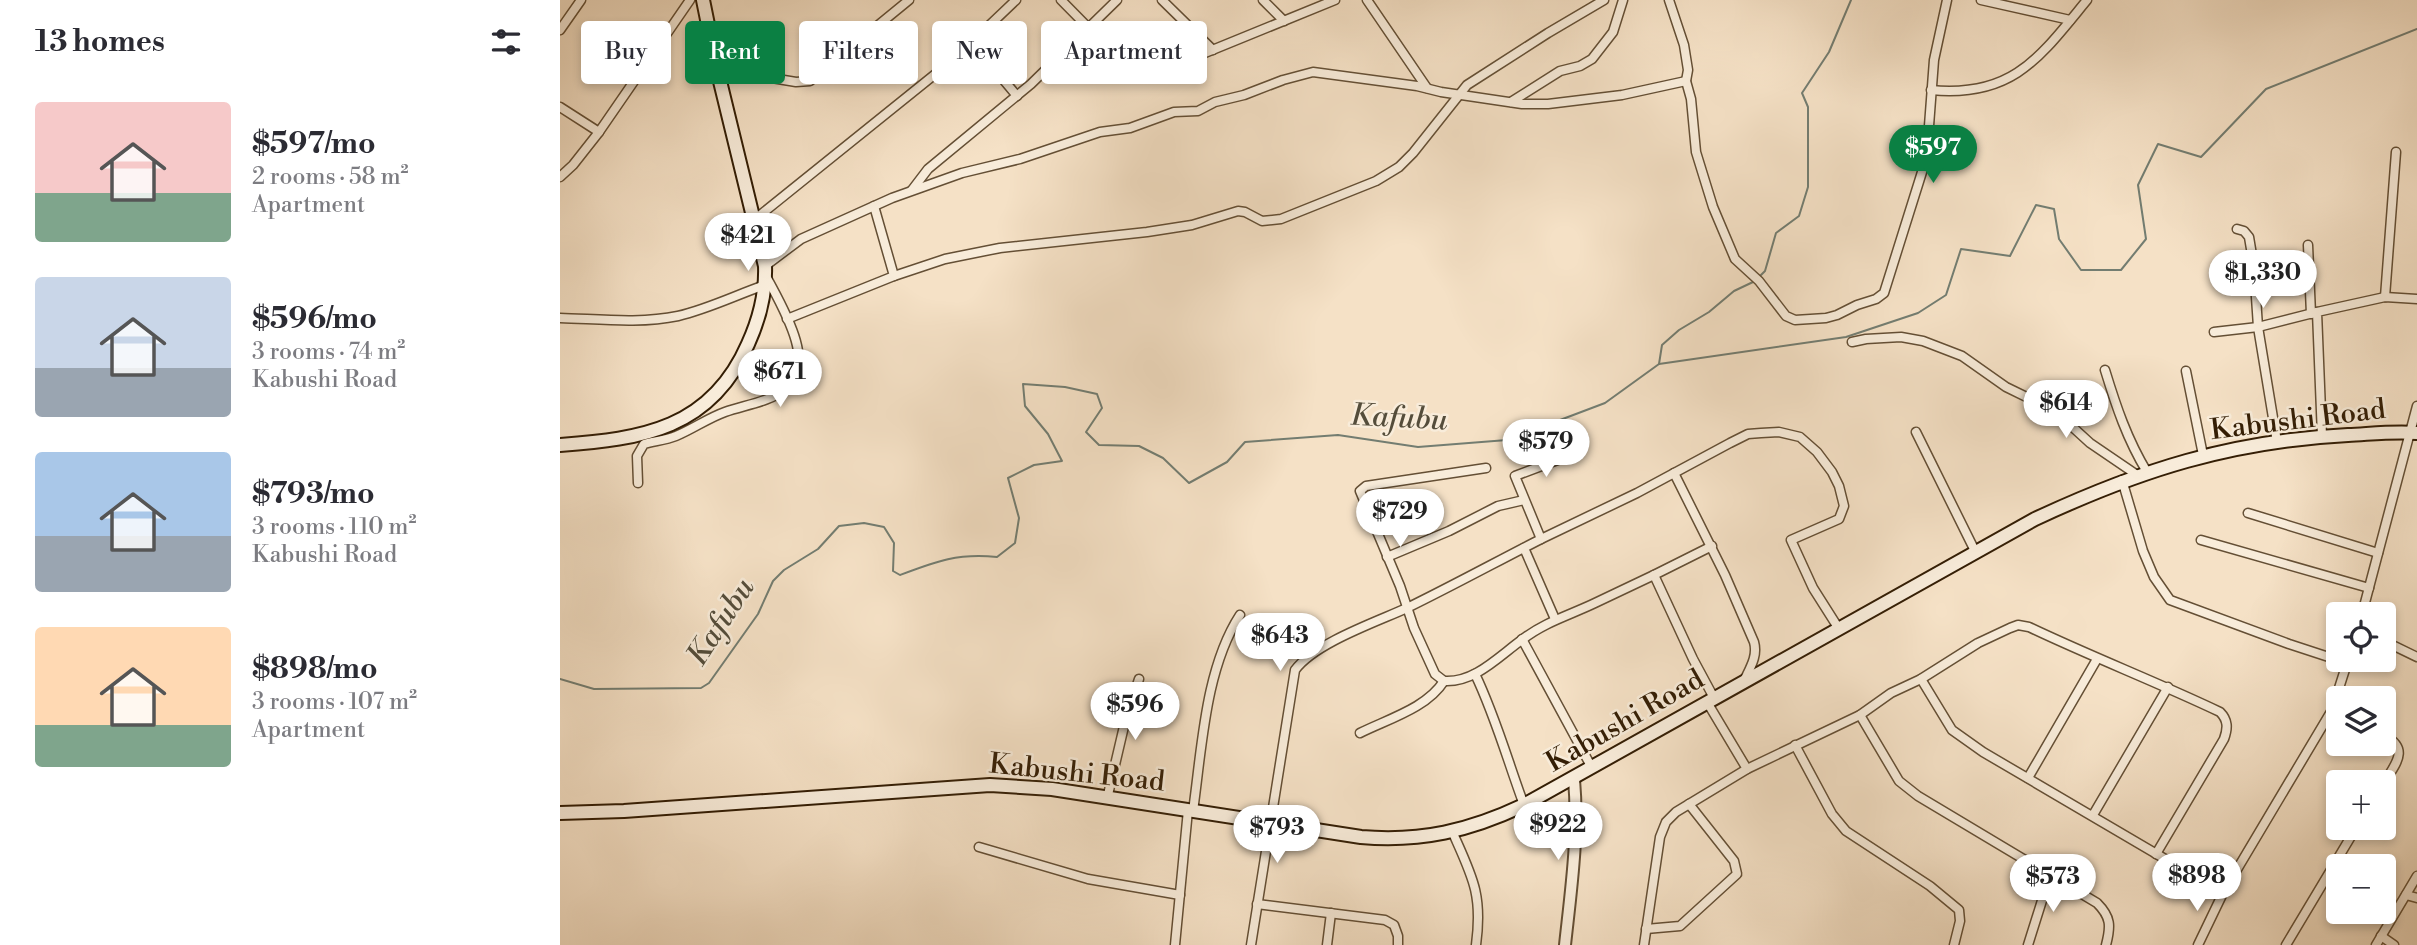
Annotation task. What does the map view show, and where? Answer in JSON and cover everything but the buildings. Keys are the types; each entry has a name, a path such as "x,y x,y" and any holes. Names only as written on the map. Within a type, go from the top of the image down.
{"main road":[{"path":"703,0 707,21"},
{"path":"560,445 597,442 654,431 686,418 699,417 745,352 758,319 765,275 721,84"},
{"name":"Kabushi Road","path":"560,813 624,811 990,785 1052,789 1361,837 1396,839 1432,836 1492,820 1524,805 2035,519 2122,480 2203,455 2277,442 2322,436 2413,433"}],"street":[{"path":"560,30 581,0"},
{"path":"560,177 599,132 690,0"},
{"path":"785,80 810,81 909,0"},
{"path":"994,21 1016,0"},
{"path":"1061,0 1082,21"},
{"path":"1096,21 1116,0"},
{"path":"1162,0 1213,50"},
{"path":"1264,0 1284,21"},
{"path":"1207,52 1335,0"},
{"path":"1367,0 1427,88"},
{"path":"787,319 894,275 945,259 1000,248 1192,225 1238,211 1262,221 1281,219 1339,198 1376,181 1399,166 1438,124 1458,95 1473,81 1604,0"},
{"path":"1511,102 1560,71 1580,66 1592,59 1613,32 1623,0"},
{"path":"1669,0 1684,45 1696,152 1713,207 1735,259 1756,279 1786,316 1795,320 1826,318 1881,297 1922,172 1928,139 1938,35 1947,0"},
{"path":"1981,0 2070,20"},
{"path":"1931,90 1962,92 1999,83 2031,65 2052,44 2087,0"},
{"path":"560,318 642,319 675,316 704,308 765,275 802,239 911,191 1100,132 1129,128 1174,113 1198,111 1216,102 1313,72 1511,102 1565,102 1686,81"},
{"path":"911,191 928,169 1041,74"},
{"path":"754,220 932,75"},
{"path":"1007,84 1017,96"},
{"path":"560,107 599,132"},
{"path":"2385,297 2396,152"},
{"path":"874,206 894,275"},
{"path":"2236,229 2244,231 2249,237 2258,327 2277,442"},
{"path":"2308,245 2322,436"},
{"path":"638,483 638,456 641,447 677,435 699,417 723,413 778,394 795,381 800,363 787,319 765,275"},
{"path":"2214,332 2258,327 2385,297 2417,299"},
{"path":"1852,342 1901,337 1923,341 1953,352 1978,365 2006,387 2054,411 2090,443 2142,474"},
{"path":"2105,370 2118,414 2142,474"},
{"path":"2186,371 2203,455"},
{"path":"2365,602 2413,433 2417,406"},
{"path":"1251,945 1295,670 1301,662 1340,638 1407,608 1748,434 1779,432 1800,437 1809,443 1832,472 1839,486 1844,506 1839,519 1791,540 1813,588 1839,629"},
{"path":"1916,432 1976,553"},
{"path":"1541,539 1515,476 1568,456"},
{"path":"1486,468 1361,488 1360,497 1414,628 1435,674 1444,681 1460,680 1475,674 1522,639 1555,619 1712,546"},
{"path":"1674,473 1712,546 1756,649 1744,681"},
{"path":"2122,480 2143,551 2154,577 2170,600 2289,644 2326,655"},
{"path":"1387,557 1449,531 1497,506 1524,500"},
{"path":"2248,513 2378,553"},
{"path":"2201,540 2369,587"},
{"path":"1524,548 1555,619"},
{"path":"1654,575 1711,700 1747,769"},
{"path":"1175,945 1207,706 1230,631 1240,615"},
{"path":"1644,945 1660,837 1666,822 1676,812 1747,769 1860,715 1891,693 1921,679 1978,643 2018,625 2029,627 2097,660 2168,687 2225,717 2227,731 2156,854"},
{"path":"1522,639 1592,768"},
{"path":"2396,646 2417,657"},
{"path":"2028,778 2097,660"},
{"path":"1475,674 1489,704 1524,805"},
{"path":"1921,679 1952,730 1983,752 2223,893"},
{"path":"1107,799 1125,722 1139,680"},
{"path":"1360,733 1426,701 1438,691 1444,681"},
{"path":"2094,815 2168,687"},
{"path":"1860,715 1899,781 1918,796 2097,903 2107,914 2110,926 2106,945"},
{"path":"2198,945 2223,893 2326,726"},
{"path":"2391,770 2400,754 2396,743"},
{"path":"1795,745 1832,814 1846,831 1930,886 1959,910 1954,945"},
{"path":"1564,945 1574,871 1577,811 1574,779"},
{"path":"1646,929 1679,926 1737,874 1734,861 1689,804"},
{"path":"1452,831 1478,894 1476,945"},
{"path":"2286,945 2349,840"},
{"path":"979,847 1088,879 1180,895"},
{"path":"2028,945 2050,875"},
{"path":"2376,945 2417,876"},
{"path":"2406,895 2417,898"},
{"path":"1257,904 1385,920 1394,925 1398,945"},
{"path":"1326,945 1331,913"},
{"path":"2381,936 2394,945"}],"waterway":[{"path":"1760,276 1765,271 1776,233 1799,216 1808,187 1808,107 1802,93 1829,52 1851,0"},
{"name":"Kafubu","path":"560,679 594,689 701,688 709,683 758,614 773,581 784,570 818,549 839,526 864,523 884,527 894,543 893,571 900,575 948,559 997,557 1015,543 1019,518 1008,478 1034,465 1062,461 1048,434 1025,406 1023,384 1065,387 1097,394 1102,408 1086,432 1099,445 1139,446 1163,458 1189,483 1227,462 1245,442 1338,435 1418,447 1507,440 1605,403 1659,364 1846,337 1918,313 1946,295 1961,249 2010,256 2036,205 2054,209 2059,239 2081,270 2121,270 2146,239 2138,185 2158,144 2201,157 2266,89 2417,29"},
{"path":"1659,364 1662,345 1679,330 1709,312 1734,291 1753,282"}]}
